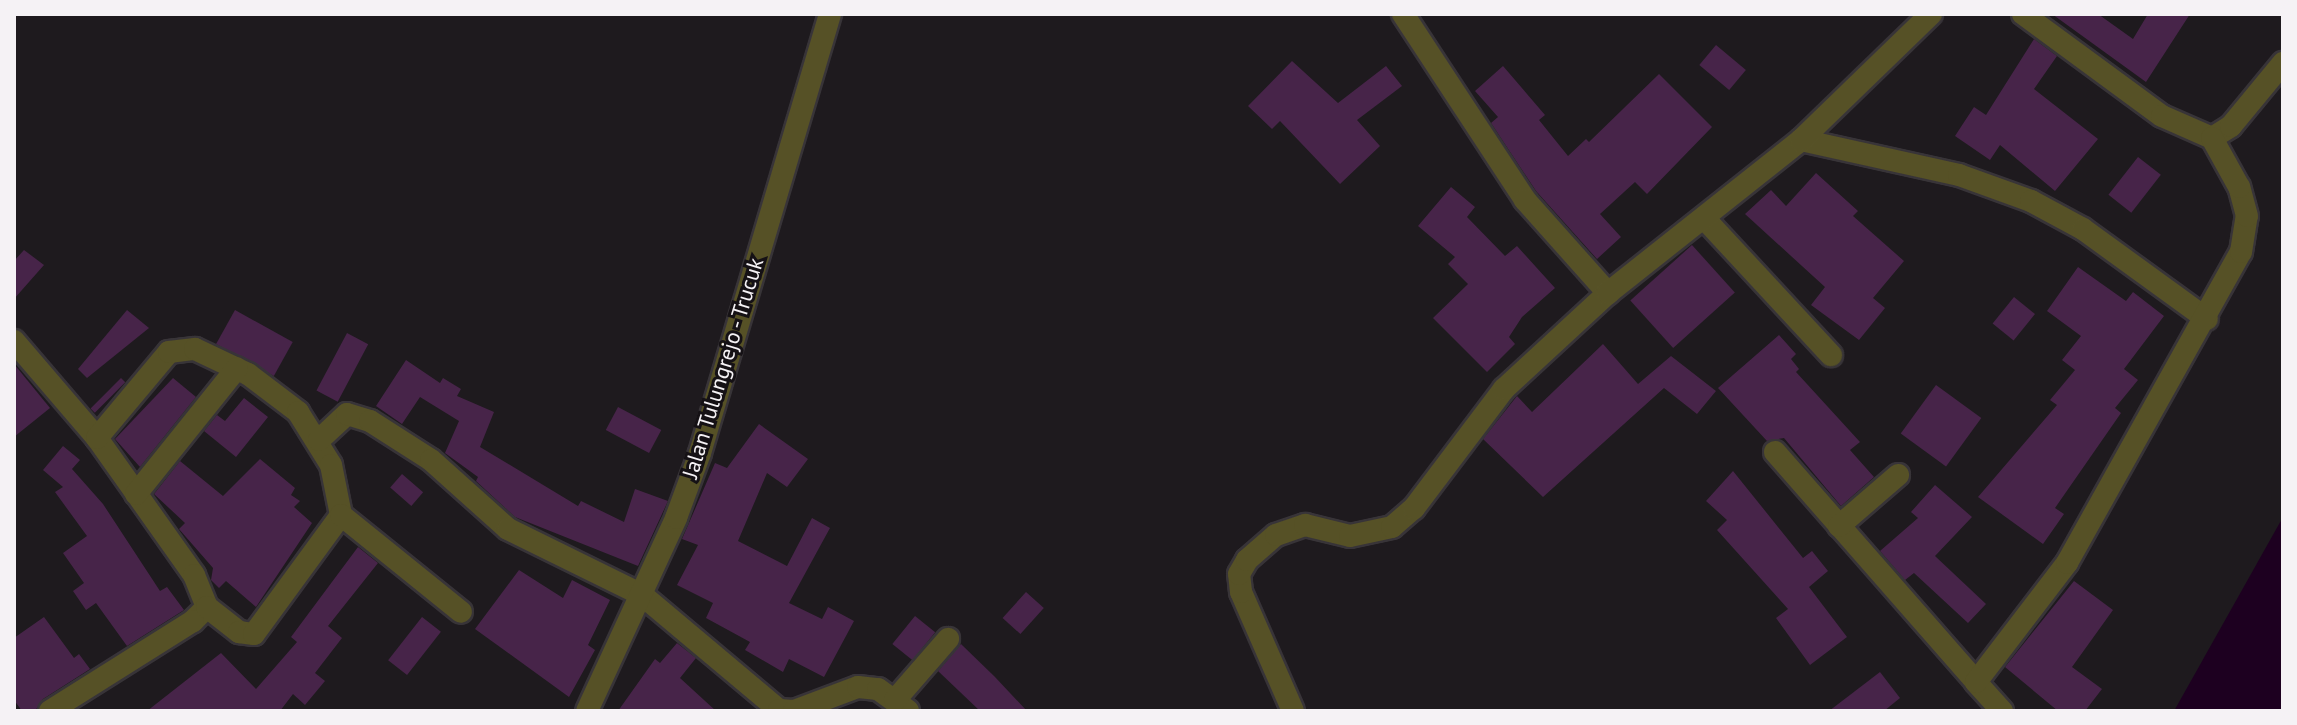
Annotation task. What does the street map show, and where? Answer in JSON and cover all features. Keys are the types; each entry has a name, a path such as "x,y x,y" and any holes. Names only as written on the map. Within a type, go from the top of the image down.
{"street":[{"name":"Jalan Tulungrejo - Trucuk","path":"587,711 642,595 700,453 830,14"},
{"path":"1403,14 1507,176 1608,293"},
{"path":"1293,711 1241,592 1239,574 1247,560 1276,535 1305,525 1350,536 1392,527 1414,508 1504,389 1608,293 1801,140 1931,14"},
{"path":"1976,682 2067,563 2207,319 2241,252 2247,216 2239,187 2212,138 2162,116 2023,14"},
{"path":"2212,138 2231,126 2283,63"},
{"path":"1801,140 1959,175 2031,201 2083,229 2207,319"},
{"path":"1704,218 1831,355"},
{"path":"14,341 97,438 194,575 207,607 239,632 254,634 341,515 340,495 319,440 298,412 237,368 195,349 169,352 97,438"},
{"path":"136,494 237,368"},
{"path":"319,440 339,418 360,415 431,460 508,529 642,595 760,699 779,710 794,711 858,687 878,689 902,705 948,639"},
{"path":"1775,452 2002,711"},
{"path":"1839,526 1898,475"},
{"path":"341,515 461,612"},
{"path":"50,711 193,621 207,607"}],"shaded area":[{"path":"2283,517 2283,711 2174,711"}],"building":[{"path":"2052,14 2098,14 2133,39 2148,14 2190,14 2146,82"},
{"path":"2034,39 2057,56 2034,89 2098,139 2055,191 2000,145 1990,160 1955,136 1974,107 1986,115"},
{"path":"1716,45 1746,70 1729,90 1699,65"},
{"path":"1292,61 1338,103 1386,66 1402,86 1357,120 1380,146 1340,184 1280,121 1272,129 1248,106"},
{"path":"1503,66 1545,115 1539,120 1568,156 1586,139 1589,142 1659,74 1712,127 1647,194 1635,182 1600,214 1621,237 1597,259 1536,191 1491,123 1498,117 1475,91"},
{"path":"2138,157 2161,175 2131,213 2108,195"},
{"path":"1816,173 1858,211 1853,216 1904,261 1873,298 1885,308 1859,340 1811,305 1825,287 1745,214 1771,190 1786,206"},
{"path":"1451,187 1475,207 1467,217 1505,256 1517,246 1555,288 1522,317 1509,337 1515,344 1487,372 1433,318 1468,284 1448,264 1455,257 1418,226"},
{"path":"1692,245 1735,293 1673,348 1630,301"},
{"path":"24,250 44,265 14,299 14,261"},
{"path":"2078,267 2126,301 2133,292 2164,316 2124,369 2138,380 2115,408 2121,413 2055,508 2064,514 2043,544 1978,497 2057,405 2050,400 2075,370 2062,360 2081,336 2047,311"},
{"path":"2014,297 2035,314 2014,340 1993,323"},
{"path":"127,310 149,328 87,378 78,369"},
{"path":"235,310 293,342 274,376 216,344"},
{"path":"347,333 368,344 338,402 316,390"},
{"path":"1779,335 1796,354 1791,359 1799,369 1796,372 1860,442 1850,450 1874,477 1841,506 1784,438 1767,441 1718,388"},
{"path":"1603,344 1638,384 1671,356 1716,391 1697,414 1664,388 1543,497 1483,439 1517,396 1532,412"},
{"path":"406,360 440,383 443,378 461,389 457,396 494,412 480,447 578,506 581,501 624,522 635,489 668,501 638,566 515,517 476,481 478,477 445,453 459,421 420,397 402,424 376,406"},
{"path":"14,364 50,408 14,437"},
{"path":"121,378 125,382 95,413 91,408"},
{"path":"173,378 196,397 140,467 115,439"},
{"path":"1936,385 1981,418 1946,466 1901,434"},
{"path":"244,398 268,417 236,457 204,431 217,415 225,421"},
{"path":"618,407 661,430 649,453 606,430"},
{"path":"759,424 808,459 787,487 767,473 738,541 787,566 812,518 830,528 789,603 822,619 828,607 854,621 824,677 789,659 783,672 745,650 750,642 706,618 713,603 677,585 698,545 682,539 715,463 727,468"},
{"path":"63,446 80,460 72,469 103,504 160,591 167,587 184,610 127,646 96,603 86,610 73,591 84,583 63,553 87,536 55,492 63,487 43,470"},
{"path":"260,459 295,488 291,495 300,501 294,507 312,523 256,607 226,581 219,588 211,580 213,568 179,529 185,523 154,494 180,461 223,496"},
{"path":"1733,471 1803,558 1812,551 1828,571 1809,587 1847,637 1810,665 1776,618 1788,609 1717,530 1727,520 1706,501"},
{"path":"402,474 423,492 411,506 390,488"},
{"path":"1935,485 1972,517 1935,556 1986,604 1968,623 1914,573 1905,580 1880,551 1918,518 1911,512"},
{"path":"358,547 378,563 328,626 342,638 315,673 325,681 305,705 293,694 280,711 147,711 221,653 256,689 297,642 291,637"},
{"path":"519,570 563,598 572,580 610,600 588,645 595,650 569,697 475,629"},
{"path":"2074,581 2113,610 2072,667 2102,689 2085,711 2058,711 2005,667"},
{"path":"1026,592 1044,608 1020,634 1003,618"},
{"path":"915,616 935,632 913,660 892,644"},
{"path":"44,617 74,658 79,654 90,669 43,699 35,711 22,711 14,700 14,638"},
{"path":"422,617 441,632 407,675 388,660"},
{"path":"677,643 696,658 680,678 716,711 618,711 655,659 660,663"},
{"path":"961,644 1027,711 980,711 938,671"},
{"path":"1880,672 1900,698 1884,711 1829,711"}]}
